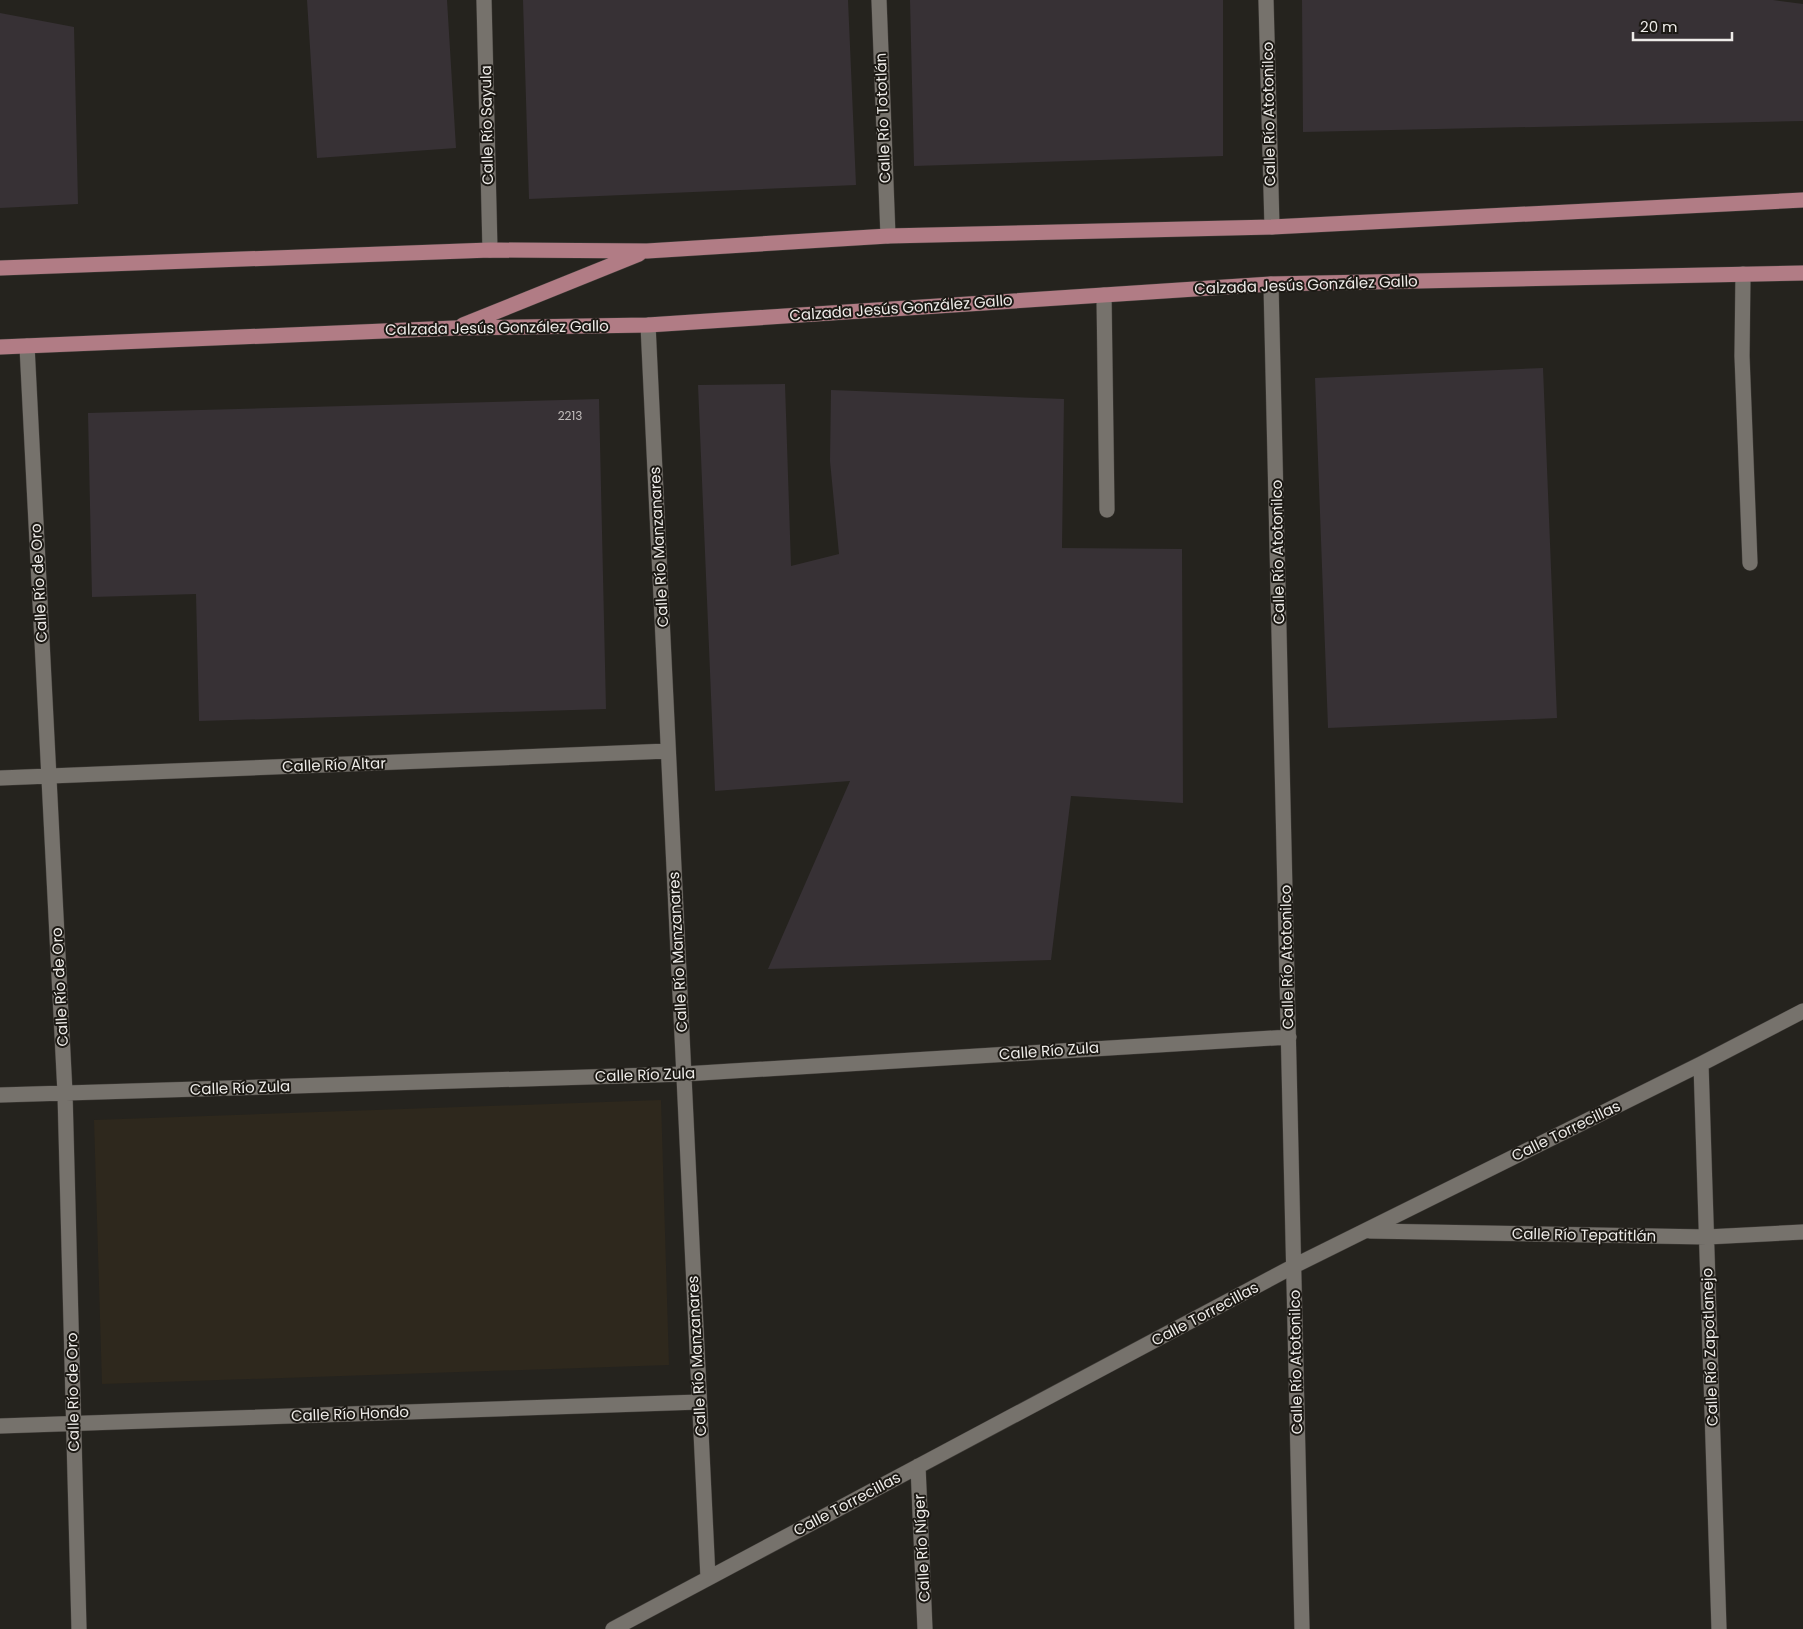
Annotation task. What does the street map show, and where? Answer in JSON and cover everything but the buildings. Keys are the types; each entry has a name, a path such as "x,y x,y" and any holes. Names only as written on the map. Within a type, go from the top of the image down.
{"main road":[{"path":"0,268 490,250 647,250 888,236 1272,227 1803,200"},
{"path":"455,328 647,250"},
{"name":"Calzada Jesús González Gallo","path":"0,347 455,328 648,325 1271,284 1803,272"}],"street":[{"name":"Calle Río Sayula","path":"484,0 490,250"},
{"name":"Calle Río Tototlán","path":"878,0 888,236"},
{"name":"Calle Río Atotonilco","path":"1266,0 1272,227"},
{"path":"1743,274 1742,356 1750,563"},
{"name":"Calle Río Atotonilco","path":"1271,284 1302,1629"},
{"path":"1104,295 1107,510"},
{"name":"Calle Río Manzanares","path":"648,325 708,1578"},
{"name":"Calle Río de Oro","path":"27,346 65,1093 79,1629"},
{"name":"Calle Río Altar","path":"0,778 668,751"},
{"name":"Calle Torrecillas","path":"613,1629 1294,1266 1701,1064 1803,1011"},
{"name":"Calle Río Zula","path":"0,1095 684,1074 1289,1037"},
{"name":"Calle Río Zapotlanejo","path":"1701,1064 1719,1629"},
{"name":"Calle Río Tepatitlán","path":"1366,1231 1707,1237 1803,1232"},
{"name":"Calle Río Hondo","path":"0,1426 699,1402"},
{"name":"Calle Río Níger","path":"918,1466 925,1629"}],"shaded area":[{"path":"661,1100 669,1365 102,1384 94,1120"}]}
